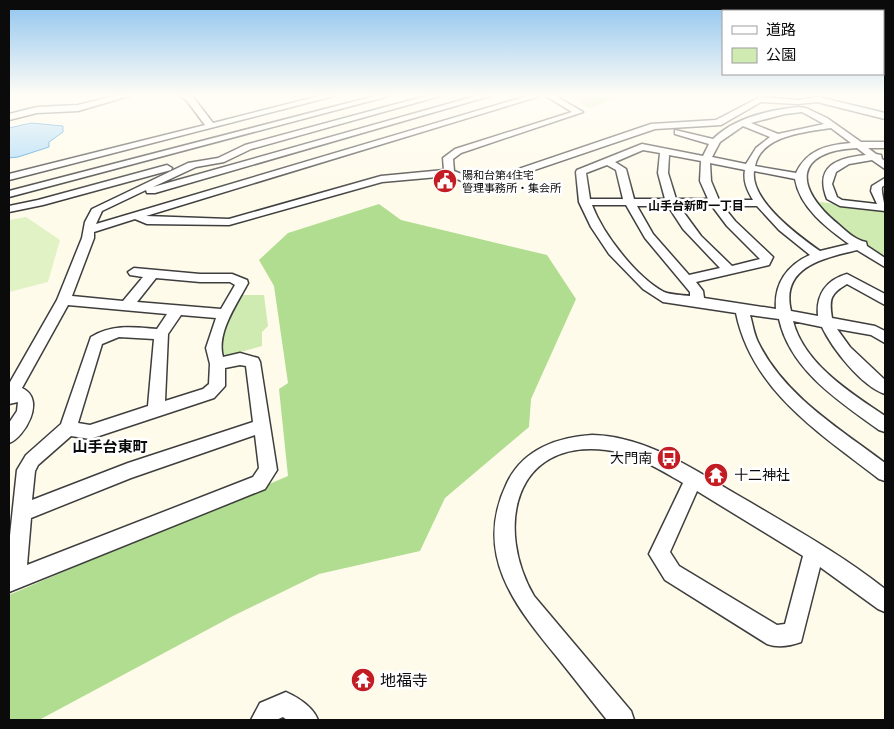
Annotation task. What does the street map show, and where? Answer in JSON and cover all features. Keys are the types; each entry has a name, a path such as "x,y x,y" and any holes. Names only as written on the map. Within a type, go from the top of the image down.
{"street":[{"path":"9,177 195,130"},
{"path":"9,397 64,300 88,238 88,230 97,210 186,167 237,147 240,142 230,130"},
{"path":"9,194 253,130"},
{"path":"9,209 40,203 204,158 212,162 234,156 248,147 311,130"},
{"path":"118,199 367,130"},
{"path":"88,230 425,130"},
{"path":"450,174 448,158 458,151 523,130"},
{"path":"138,216 147,221 229,222 381,180 450,174 462,178 496,180 642,130"},
{"path":"687,280 765,262 766,257 744,238 715,203 707,188 705,158 714,142 729,130"},
{"path":"760,130 777,137"},
{"path":"805,130 777,137 760,148 749,167 753,191 760,204 776,222 819,256"},
{"path":"838,130 859,146 880,157 885,166"},
{"path":"329,158 359,135 360,132"},
{"path":"678,132 714,142"},
{"path":"624,136 642,147 799,177"},
{"path":"885,145 838,147 823,151 810,158 801,169 799,177 800,187 811,205 822,216 885,263"},
{"path":"642,147 581,172 581,187 584,202 599,232 609,246 654,293 663,297 784,314 875,331 885,338"},
{"path":"665,150 662,172 671,203 698,239 729,270"},
{"path":"880,157 858,159 837,166 828,177 827,183 832,199 840,202 885,208"},
{"path":"607,161 621,169 628,202 637,220 650,239 696,291 698,302"},
{"path":"885,181 877,186 876,192 885,208"},
{"path":"584,202 760,204"},
{"path":"862,246 819,256 794,270 783,290 782,301 789,332 814,368 850,400 885,425"},
{"path":"68,428 90,432 208,394 218,386 217,364 213,348 225,314 242,283 232,278 200,278 134,272"},
{"path":"127,306 152,274"},
{"path":"885,300 847,278 832,287 824,306 826,322 835,339 862,371 885,388"},
{"path":"64,300 225,314"},
{"path":"742,308 752,346 786,392 885,473"},
{"path":"156,411 161,334 177,310"},
{"path":"161,334 115,330 96,341 68,428 32,460 26,470 12,582 259,483 268,470 253,362 240,359 217,364"},
{"path":"9,397 20,394 26,400 25,412 9,436"},
{"path":"21,513 128,471 261,426"},
{"path":"622,720 527,602 512,574 505,551 504,511 511,491 522,473 535,459 574,444 594,442 614,444 635,450 693,480 814,551 845,571 885,602"},
{"path":"693,480 659,554 672,573 775,636 793,634 814,551"},
{"path":"263,720 268,711 286,704 306,720"}],"green space":[{"path":"812,201 885,210 885,260 830,220"},
{"path":"379,204 401,220 547,255 576,299 531,399 529,427 445,498 420,551 319,574 233,616 39,720 9,719 9,595 288,476 279,389 288,383 274,286 259,260 288,233"},
{"path":"26,217 60,240 48,282 9,292 9,220"},
{"path":"239,295 264,295 268,326 262,332 262,346 226,356 221,352 225,326"}],"water":[{"path":"9,130 63,130 63,132 49,142 49,147 9,158"}],"place":[{"name":"陽和台第4住宅 管理事務所・集会所","path":"445,181"},
{"name":"大門南","path":"669,458"},
{"name":"十二神社","path":"716,475"},
{"name":"地福寺","path":"363,680"}],"district":[{"name":"山手台新町一丁目","path":"696,206"},
{"name":"山手台東町","path":"110,447"}]}
